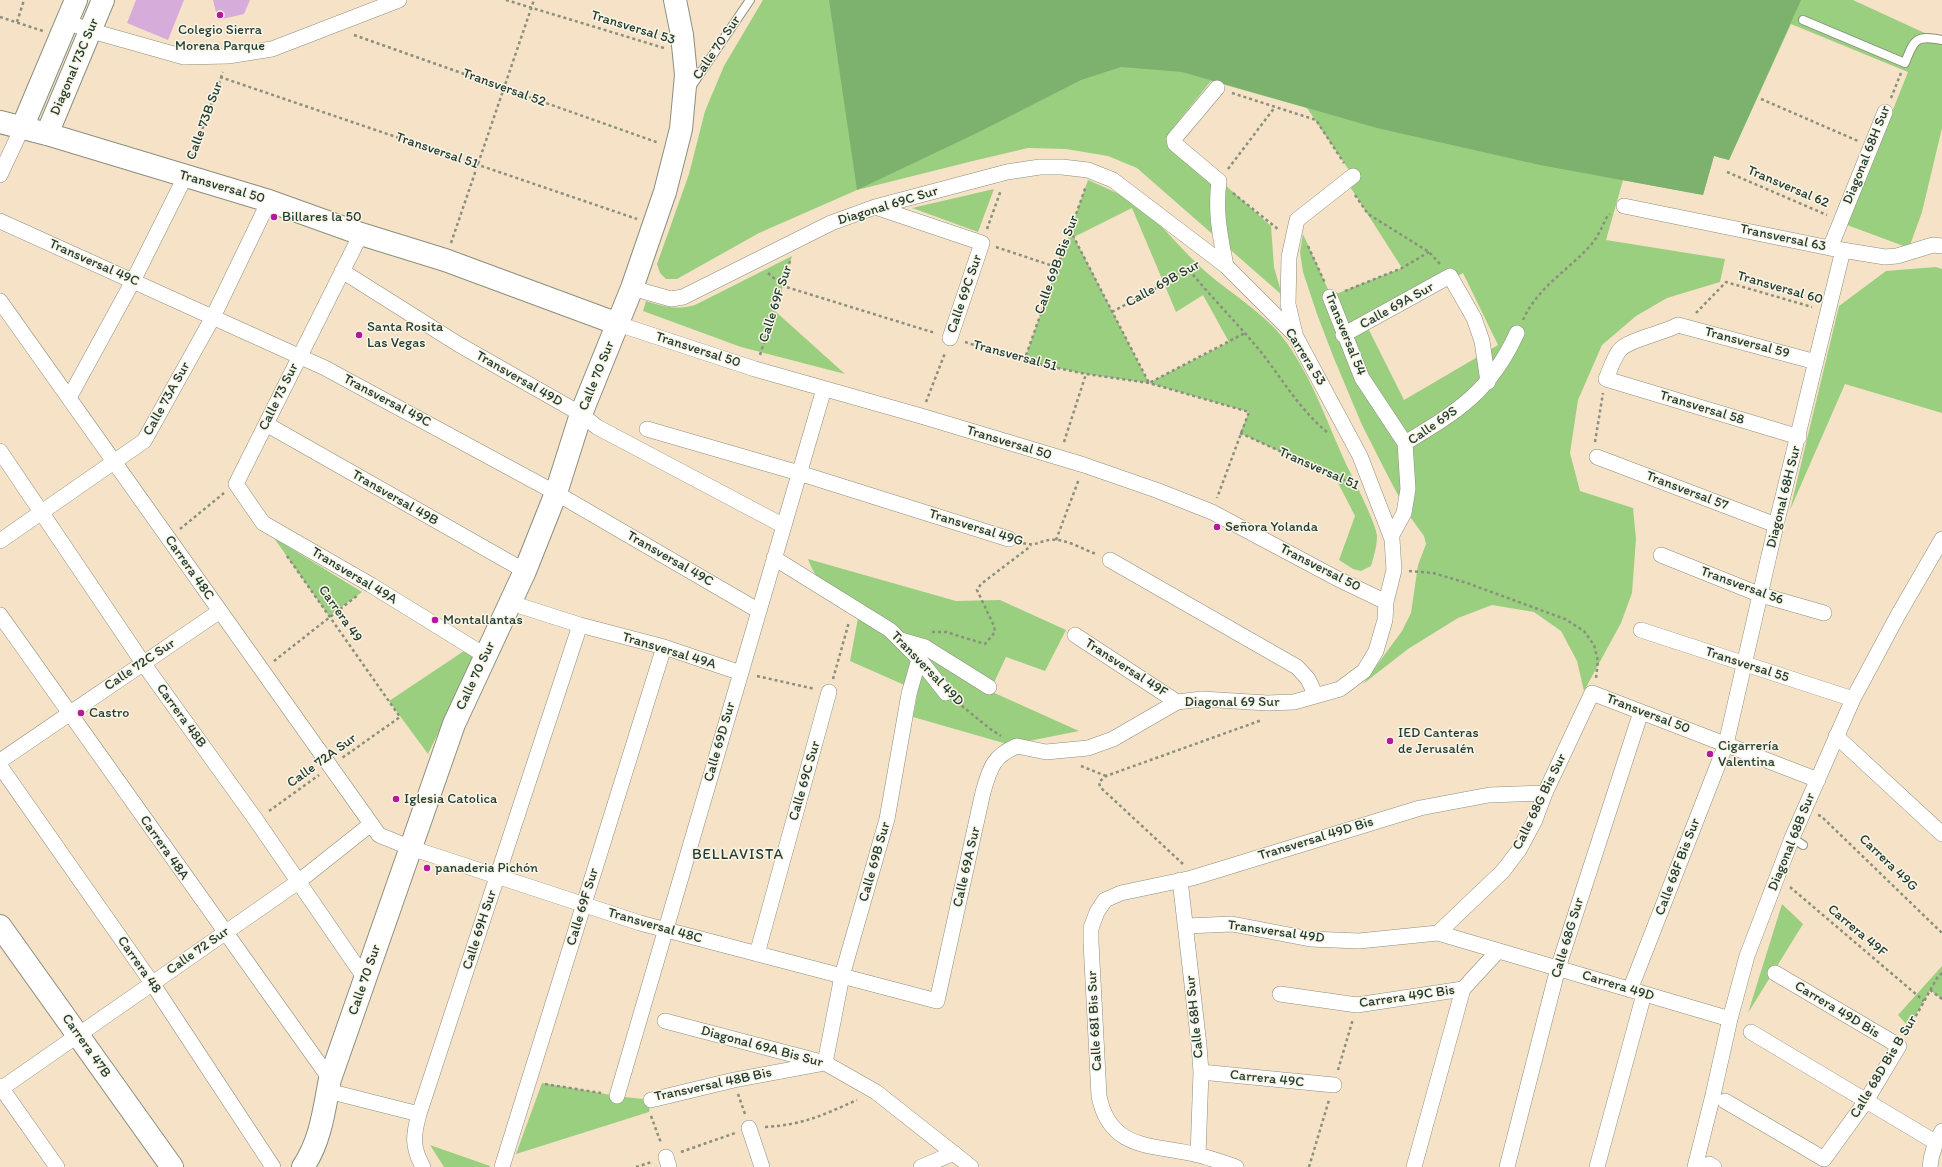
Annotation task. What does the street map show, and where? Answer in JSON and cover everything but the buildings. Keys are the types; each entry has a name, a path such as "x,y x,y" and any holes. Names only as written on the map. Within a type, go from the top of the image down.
{"street":[{"name":"Diagonal 73C Sur","path":"22,128 76,0"},
{"name":"Diagonal 73C Sur","path":"47,134 103,0"},
{"path":"63,29 90,31 184,57 228,56 272,49 399,0"},
{"name":"Calle 70 Sur","path":"303,1167 318,1138 329,1085 454,724 525,572 556,493 581,414 632,288 665,192 676,150 685,96 685,55 675,0"},
{"path":"1216,88 1174,139 1175,144 1219,181 1217,203 1218,220 1226,266"},
{"name":"Diagonal 68H Sur","path":"1726,744 1776,525 1799,437 1828,312 1841,221 1885,112"},
{"name":"Transversal 50","path":"0,122 47,134 185,177 270,201 361,234 445,260 618,324 755,369 921,416 1084,466 1212,512 1336,578 1386,602"},
{"path":"0,175 22,128"},
{"name":"Diagonal 69C Sur","path":"632,288 671,299 683,297 831,223 875,207 1008,172 1040,167 1088,170"},
{"name":"Carrera 53","path":"1088,170 1113,180 1214,256 1295,334 1360,456 1392,535 1394,570 1386,602"},
{"name":"Calle 73B Sur","path":"69,398 133,281 185,177"},
{"path":"1295,334 1288,304 1288,257 1297,220 1350,179"},
{"name":"Calle 73A Sur","path":"0,541 113,461 144,441 213,317 270,201"},
{"name":"Transversal 63","path":"1624,206 1836,249 1885,256 1897,256 1933,245 1942,246"},
{"path":"875,207 982,243"},
{"name":"Transversal 49C","path":"0,220 325,368 556,493 759,611"},
{"name":"Calle 73 Sur","path":"236,484 361,234"},
{"name":"Calle 69C Sur","path":"950,338 982,243"},
{"name":"Transversal 49D","path":"342,271 458,344 581,414 597,427 784,526"},
{"path":"1450,276 1474,318 1482,341 1488,382"},
{"name":"Calle 69A Sur","path":"1344,335 1450,276"},
{"name":"Transversal 54","path":"1330,297 1362,378 1404,443"},
{"name":"Carrera 48C","path":"0,301 375,829"},
{"path":"1606,379 1619,350 1630,342 1668,330 1678,325"},
{"name":"Transversal 59","path":"1678,325 1816,362"},
{"name":"Calle 69S","path":"1392,535 1404,513 1408,489 1404,443 1453,414 1488,382 1506,357 1517,333"},
{"name":"Transversal 58","path":"1606,379 1799,437"},
{"name":"Calle 69D Sur","path":"617,1096 824,388"},
{"name":"Transversal 49B","path":"266,424 525,572"},
{"name":"Transversal 49G","path":"647,429 799,473 1009,539"},
{"name":"Carrera 48B","path":"0,451 43,512 143,663 256,820 366,980"},
{"name":"Transversal 57","path":"1598,456 1776,525"},
{"name":"Transversal 49A","path":"236,484 263,523 371,585 486,656"},
{"name":"Diagonal 68B Sur","path":"1694,1167 1747,956 1777,876 1797,841 1818,780 1853,700 1894,622 1942,538"},
{"name":"Transversal 56","path":"1661,555 1761,595 1824,613"},
{"name":"Transversal 49D","path":"774,558 890,630 919,659 946,692"},
{"path":"1110,560 1297,668 1308,679 1316,696 1340,689 1364,671 1376,651 1385,620 1386,602"},
{"name":"Transversal 49A","path":"511,603 580,625 664,647 741,673"},
{"name":"Calle 72C Sur","path":"0,761 220,611"},
{"name":"Carrera 48A","path":"0,615 224,932 329,1085"},
{"name":"Calle 69H Sur","path":"423,1167 416,1154 414,1139 419,1114 580,625"},
{"name":"Transversal 55","path":"1641,630 1853,700"},
{"name":"Transversal 49F","path":"1075,635 1177,702"},
{"path":"900,640 926,647 989,687"},
{"name":"Calle 69F Sur","path":"502,1167 664,647"},
{"name":"Calle 69B Sur","path":"825,1063 842,976 887,819 910,694 919,659"},
{"name":"Calle 69C Sur","path":"756,954 829,692"},
{"name":"Transversal 50","path":"1592,693 1818,780"},
{"name":"Calle 68G Bis Sur","path":"1438,933 1503,871 1522,844 1535,820 1545,793 1592,693"},
{"name":"Diagonal 69 Sur","path":"1017,746 1046,752 1088,748 1113,739 1177,702 1202,700 1268,703 1294,702 1316,696"},
{"name":"Calle 68G Sur","path":"1507,1167 1558,968 1641,712"},
{"path":"1836,736 1942,834"},
{"name":"Calle 68F Bis Sur","path":"1597,1167 1637,992 1726,744"},
{"name":"Calle 69A Sur","path":"937,1001 989,770 997,758 1017,746"},
{"name":"Carrera 48","path":"0,766 152,983 273,1167"},
{"name":"Transversal 49D Bis","path":"1097,912 1106,900 1121,893 1186,879 1420,808 1488,795 1545,793"},
{"name":"Transversal 48C","path":"375,829 411,848 666,930 937,1001"},
{"name":"Calle 72 Sur","path":"1,1087 375,829"},
{"name":"Calle 68H Sur","path":"1186,879 1186,926 1201,1072 1198,1155"},
{"name":"Calle 68I Bis Sur","path":"1097,912 1091,928 1091,942 1099,1096 1106,1117 1113,1128 1129,1140 1138,1144 1198,1155"},
{"name":"Transversal 49D","path":"1186,926 1232,924 1310,939 1359,941 1438,933"},
{"name":"Carrera 47B","path":"0,926 172,1167"},
{"name":"Carrera 49D","path":"1438,933 1498,952 1558,968 1730,1019"},
{"path":"1414,1167 1463,989 1498,952"},
{"name":"Carrera 49D Bis","path":"1775,973 1899,1046"},
{"name":"Carrera 49C Bis","path":"1280,994 1357,1006 1463,989"},
{"name":"Diagonal 69A Bis Sur","path":"665,1020 825,1063 876,1092 971,1167"},
{"path":"1750,1032 1866,1101 1939,1137 1931,1157 1930,1167"},
{"name":"Calle 68D Bis B Sur","path":"1725,1101 1824,1159 1866,1101 1899,1046"},
{"name":"Transversal 48B Bis","path":"651,1100 734,1080 825,1063"},
{"name":"Carrera 49C","path":"1201,1072 1334,1085"},
{"path":"329,1085 419,1114"},
{"path":"1,1087 57,1167"},
{"path":"749,1128 762,1167"},
{"path":"921,1167 954,1153"},
{"path":"1198,1155 1236,1167"}],"lane":[{"name":"Calle 70 Sur","path":"685,96 750,0"},
{"path":"1803,20 1905,63 1912,46 1918,39 1925,37 1942,40"}],"path":[{"path":"17,22 24,0"},
{"name":"Transversal 53","path":"506,0 685,55"},
{"path":"445,260 534,0"},
{"path":"0,17 17,22 63,29"},
{"name":"Transversal 52","path":"332,26 676,150"},
{"name":"Calle 73B Sur","path":"185,177 228,56"},
{"name":"Diagonal 68H Sur","path":"1885,112 1905,63"},
{"name":"Transversal 51","path":"220,77 654,224"},
{"path":"1216,88 1316,120 1368,214 1429,252 1450,276"},
{"path":"1761,99 1871,147"},
{"path":"1275,107 1219,181 1292,240"},
{"name":"Calle 69B Bis Sur","path":"1024,361 1088,180 1088,170"},
{"name":"Calle 69C Sur","path":"982,243 1008,172"},
{"name":"Transversal 62","path":"1727,172 1841,221"},
{"path":"1517,333 1526,313 1538,295 1598,237 1608,215 1624,206"},
{"name":"Transversal 54","path":"1297,220 1330,297"},
{"path":"1070,230 1150,383 1246,333"},
{"name":"Calle 69F Sur","path":"755,369 797,239"},
{"path":"982,243 1056,267"},
{"path":"1330,297 1402,268 1429,252"},
{"name":"Calle 69B Sur","path":"1112,312 1214,256"},
{"path":"1189,270 1216,304 1246,333 1303,407 1330,434"},
{"name":"Transversal 60","path":"1678,325 1702,309 1726,282 1828,312"},
{"name":"Transversal 51","path":"783,286 1024,361 1086,374 1150,383 1249,412 1240,433 1376,494"},
{"name":"Calle 69C Sur","path":"921,416 950,338"},
{"path":"1059,458 1086,374"},
{"path":"1598,456 1595,452 1594,435 1606,379"},
{"path":"1212,512 1240,433"},
{"path":"1056,540 1084,466"},
{"path":"168,538 236,484"},
{"name":"Transversal 49G","path":"1009,539 1031,546 1050,540 1056,540 1073,545 1110,560"},
{"path":"928,632 946,632 985,644 989,641 995,632 994,626 977,590 981,584 1031,546"},
{"name":"Carrera 49","path":"283,551 400,716"},
{"name":"Transversal 50","path":"1394,570 1433,573 1466,583 1565,619 1584,631 1594,645 1598,661 1597,676 1592,693"},
{"path":"262,670 329,616 371,585"},
{"path":"741,673 829,692 853,608"},
{"name":"Transversal 49D","path":"946,692 989,728 1017,746"},
{"name":"Calle 72A Sur","path":"256,820 400,716"},
{"path":"1186,879 1184,865 1111,798 1100,787 1099,782 1106,776 1269,717"},
{"name":"Carrera 49G","path":"1816,816 1822,816 1942,933"},
{"name":"Carrera 49F","path":"1777,876 1924,1001"},
{"name":"Calle 68D Bis B Sur","path":"1899,1046 1930,990 1942,973"},
{"path":"1930,990 1942,999"},
{"path":"734,1080 749,1128"},
{"path":"529,1081 617,1096"},
{"path":"651,1100 650,1112 667,1162 749,1128 783,1126 813,1120 876,1092"}],"green space":[{"path":"763,0 1853,0 1942,41 1942,128 1922,212 1909,248 1847,225 1908,72 1791,24 1729,160 1714,156 1703,195 1623,180 1606,240 1725,259 1720,282 1667,298 1636,316 1602,345 1578,400 1570,453 1580,491 1633,508 1636,539 1632,593 1621,623 1584,691 1577,661 1561,631 1534,612 1492,605 1458,618 1408,649 1363,684 1402,631 1411,613 1418,565 1426,544 1424,536 1408,514 1362,425 1333,356 1303,272 1300,252 1303,234 1331,296 1402,268 1347,182 1353,176 1307,108 1211,81 1168,134 1271,226 1274,267 1282,295 1137,168 1108,156 1066,149 1028,148 857,190 759,233 677,279 666,279 660,273 657,264 689,174 705,111 724,66","holes":["1463,273 1498,345 1404,400 1367,326"]},
{"path":"829,0 1801,0 1729,160 1714,156 1703,195 1540,165 1377,128 1182,72 1121,67 1081,80 979,132 857,190"},
{"path":"1088,180 1116,192 1150,215 1206,272 1263,317 1283,337 1300,363 1314,391 1373,521 1377,540 1371,566 1361,571 1353,569 1339,560 1355,516 1335,477 1240,433 1249,412 1149,383 1086,374 1024,361","holes":["1132,208 1176,312 1203,295 1229,342 1149,383 1074,237"]},
{"path":"994,189 978,232 912,208"},
{"path":"792,256 775,311 845,374 741,347 643,311 646,301 670,307 695,305"},
{"path":"1936,267 1942,269 1942,413 1845,384 1790,510 1839,306 1886,271"},
{"path":"274,538 362,592 329,616"},
{"path":"808,559 956,601 1000,600 1066,630 1045,671 1006,657 990,691 1079,731 1007,744 913,717 918,691 850,661 858,618 829,592 817,577"},
{"path":"464,651 475,657 428,754 389,701"},
{"path":"1782,904 1803,924 1748,1013"},
{"path":"1942,966 1942,999 1930,990 1909,1027 1898,1015"},
{"path":"542,1083 617,1096 651,1100 649,1112 516,1154"},
{"path":"430,1145 490,1166 490,1167 444,1167"}],"place":[{"name":"Colegio Sierra Morena Parque","path":"220,15"},
{"name":"Billares la 50","path":"274,217"},
{"name":"Santa Rosita Las Vegas","path":"359,335"},
{"name":"Señora Yolanda","path":"1217,527"},
{"name":"Montallantas","path":"435,620"},
{"name":"Castro","path":"81,713"},
{"name":"IED Canteras de Jerusalén","path":"1390,741"},
{"name":"Cigarrería Valentina","path":"1710,754"},
{"name":"Iglesia Catolica","path":"396,799"},
{"name":"panaderia Pichón","path":"427,868"}],"district":[{"name":"BELLAVISTA","path":"738,855"}]}
